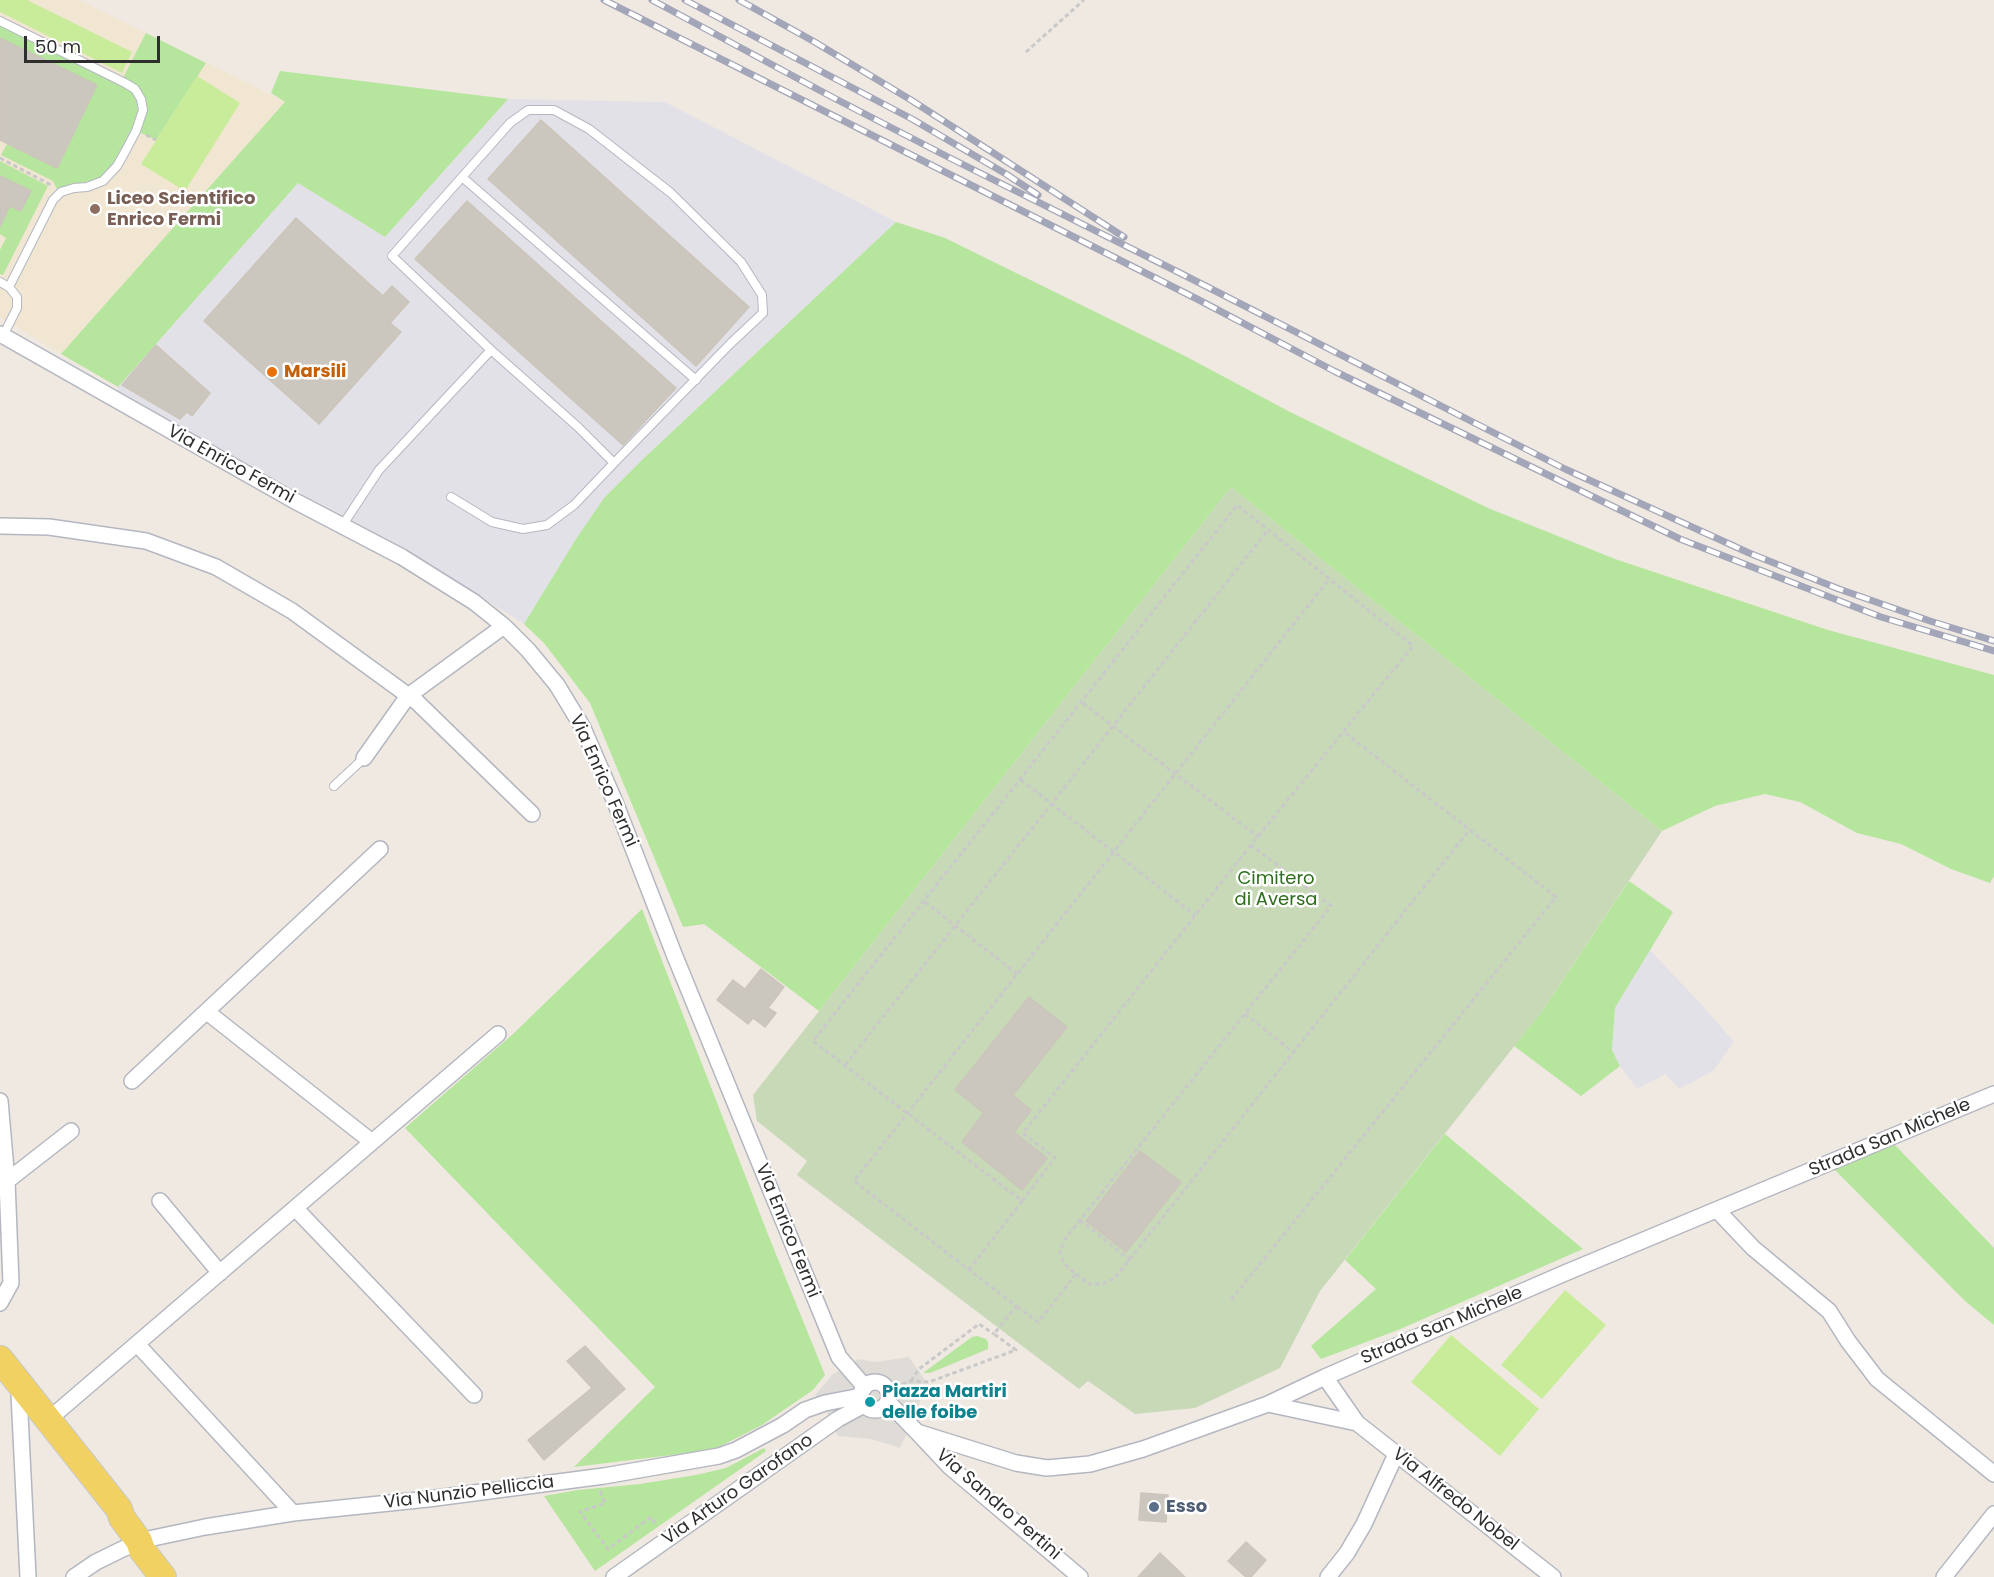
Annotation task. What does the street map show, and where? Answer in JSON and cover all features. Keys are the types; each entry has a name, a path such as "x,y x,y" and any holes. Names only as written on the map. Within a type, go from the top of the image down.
{"main road":[{"path":"0,1359 119,1509 122,1518"},
{"path":"0,1370 114,1512 122,1518 139,1541 142,1550 164,1577"},
{"path":"139,1541 147,1545 173,1577"}],"street":[{"name":"Via Enrico Fermi","path":"2,335 180,437 402,557 474,602 504,626 528,650 557,685 583,728 615,802 674,954 839,1357 863,1396"},
{"path":"0,526 49,527 146,541 216,567 292,611 408,696 532,814"},
{"path":"364,758 408,696 504,626"},
{"path":"132,1081 380,849"},
{"path":"207,1012 372,1142"},
{"path":"48,1420 498,1034"},
{"name":"Strada San Michele","path":"888,1396 917,1432 1016,1463 1047,1468 1089,1464 1143,1449 1268,1404 1325,1377 1994,1094"},
{"path":"0,1101 7,1181 11,1283 0,1303"},
{"path":"7,1181 71,1131"},
{"path":"160,1201 220,1273"},
{"path":"295,1208 474,1395"},
{"path":"1717,1210 1753,1248 1829,1311 1877,1379 1994,1474"},
{"path":"137,1344 293,1514"},
{"name":"Via Alfredo Nobel","path":"1325,1377 1358,1423 1553,1577"},
{"path":"877,1382 883,1385 888,1396 882,1408 874,1410 863,1396 870,1383 877,1382"},
{"path":"19,1394 28,1577"},
{"name":"Via Nunzio Pelliccia","path":"74,1577 96,1562 139,1541 205,1527 604,1476 719,1456 736,1450 805,1410 825,1403 863,1396"},
{"name":"Via Arturo Garofano","path":"614,1577 838,1419 863,1396"},
{"name":"Via Alfredo Nobel","path":"1268,1404 1358,1423"},
{"name":"Via Sandro Pertini","path":"917,1432 950,1467 1080,1577"},
{"path":"1328,1577 1347,1553 1364,1524 1396,1454"},
{"path":"1944,1577 1994,1514"}],"lane":[{"path":"0,21 116,77 135,89 141,99 142,110 136,131 117,166 103,181 87,187 60,192 52,200 9,287"},
{"path":"451,497 492,522 524,530 547,525 574,505 763,313 762,295 741,262 671,193 589,129 554,110 528,110 510,123 393,256 614,463"},
{"path":"462,177 696,380"},
{"path":"0,282 9,287 16,297 17,309 2,335"},
{"path":"342,525 379,470 491,350"},
{"path":"334,786 364,758"}],"path":[{"path":"1026,52 1083,0"},
{"path":"0,158 50,184 57,195"},
{"path":"969,1270 1022,1201 1055,1158 1023,1133 1251,844 1413,646 1237,505 1022,780 813,1041 1022,1201"},
{"path":"845,1065 1268,530"},
{"path":"1076,1274 1038,1322 854,1181 1329,579"},
{"path":"1082,703 1258,837"},
{"path":"1231,1300 1556,897 1343,732"},
{"path":"1022,780 1195,915"},
{"path":"1251,844 1331,906 1065,1239 1060,1251 1064,1264 1089,1284 1102,1284 1114,1279 1130,1260 1470,829"},
{"path":"925,902 1017,974"},
{"path":"1245,1014 1294,1052"},
{"path":"1080,1220 1130,1260"},
{"path":"994,1334 1016,1306"},
{"path":"888,1396 911,1381 919,1369 980,1324 1016,1350 929,1382 911,1381"},
{"path":"604,1476 604,1485 597,1486 605,1503 580,1512 608,1549 651,1517 667,1540"}],"shaded area":[{"name":"Liceo Scientifico Enrico Fermi","path":"0,0 79,0 286,102 61,354 0,317"},
{"path":"508,99 665,102 896,222 604,498 524,624 406,549 117,395 118,387 298,183 385,237"},
{"path":"1650,950 1734,1042 1713,1071 1679,1089 1665,1074 1637,1089 1620,1066 1612,1050 1615,1008"},
{"name":"Piazza Martiri delle foibe","path":"909,1357 925,1380 918,1409 900,1448 871,1439 838,1436 827,1412 815,1395 832,1375 858,1359 875,1362"}],"green space":[{"path":"0,0 27,0 132,52 122,73 0,12"},
{"path":"0,25 131,91 137,101 138,111 134,125 114,164 101,177 58,191 53,181 1,155 7,144 57,168 97,86 0,38"},
{"path":"146,33 206,63 156,140 139,132 146,110 123,78"},
{"path":"280,71 508,99 385,237 298,183 118,387 61,354 285,102 271,93"},
{"path":"197,76 240,103 185,191 141,164"},
{"path":"0,161 48,186 3,275 0,274 0,250 6,238 0,234 0,209 7,212 10,206 30,191 0,176"},
{"path":"896,222 945,238 1183,355 1290,412 1488,508 1615,559 1828,630 1994,675 1994,876 1990,883 1951,869 1901,844 1857,833 1800,802 1765,794 1715,806 1662,831 1231,487 819,1011 704,924 683,927 590,703 544,643 524,624 604,498"},
{"name":"Cimitero di Aversa","path":"1231,487 1662,831 1543,1010 1320,1291 1280,1368 1195,1408 1135,1414 1088,1381 1079,1389 797,1175 807,1161 757,1121 753,1095"},
{"path":"1629,881 1673,912 1615,1008 1612,1050 1620,1066 1581,1096 1514,1046 1543,1010"},
{"path":"642,909 825,1375 813,1390 762,1425 713,1450 574,1467 655,1387 405,1128 513,1034"},
{"path":"1445,1134 1583,1249 1398,1330 1321,1359 1311,1346 1376,1289 1345,1260"},
{"path":"1895,1145 1994,1248 1994,1325 1965,1301 1834,1169"},
{"path":"1565,1290 1606,1325 1542,1399 1501,1365"},
{"path":"1451,1335 1539,1409 1500,1456 1411,1382"},
{"path":"972,1337 986,1339 988,1349 930,1373 923,1373"},
{"path":"764,1448 766,1451 595,1571 544,1496 696,1475 726,1468"}],"building":[{"path":"0,38 97,85 57,168 0,140"},
{"path":"541,120 749,307 696,366 488,179"},
{"path":"0,176 31,191 21,211 10,206 0,227"},
{"path":"467,201 676,388 623,445 415,259"},
{"path":"296,218 383,296 392,286 409,302 390,323 401,332 319,424 204,321"},
{"path":"156,345 210,393 192,416 187,412 180,419 122,385"},
{"path":"761,969 784,987 768,1008 776,1013 765,1027 753,1018 748,1024 717,1000 733,980 745,989"},
{"path":"1029,997 1067,1027 1013,1095 1031,1110 1014,1132 1047,1158 1022,1190 962,1142 984,1113 955,1090"},
{"path":"1140,1151 1181,1182 1126,1252 1086,1221"},
{"path":"585,1346 625,1389 544,1460 528,1440 592,1388 567,1361"},
{"path":"1141,1493 1168,1495 1166,1522 1139,1520"},
{"path":"1246,1542 1266,1560 1251,1577 1246,1577 1228,1561"},
{"path":"1160,1553 1185,1577 1138,1577"}],"railway":[{"path":"604,0 1199,300 1334,371 1680,539 1881,617 1994,651"},
{"path":"652,0 950,158 1565,469 1749,553 1839,589 1994,641"},
{"path":"685,0 912,119 1038,195"},
{"path":"739,0 911,100 1124,237"}],"place":[{"name":"Liceo Scientifico Enrico Fermi","path":"95,209"},
{"name":"Marsili","path":"272,372"},
{"name":"Piazza Martiri delle foibe","path":"870,1402"},
{"name":"Esso","path":"1154,1507"}]}
